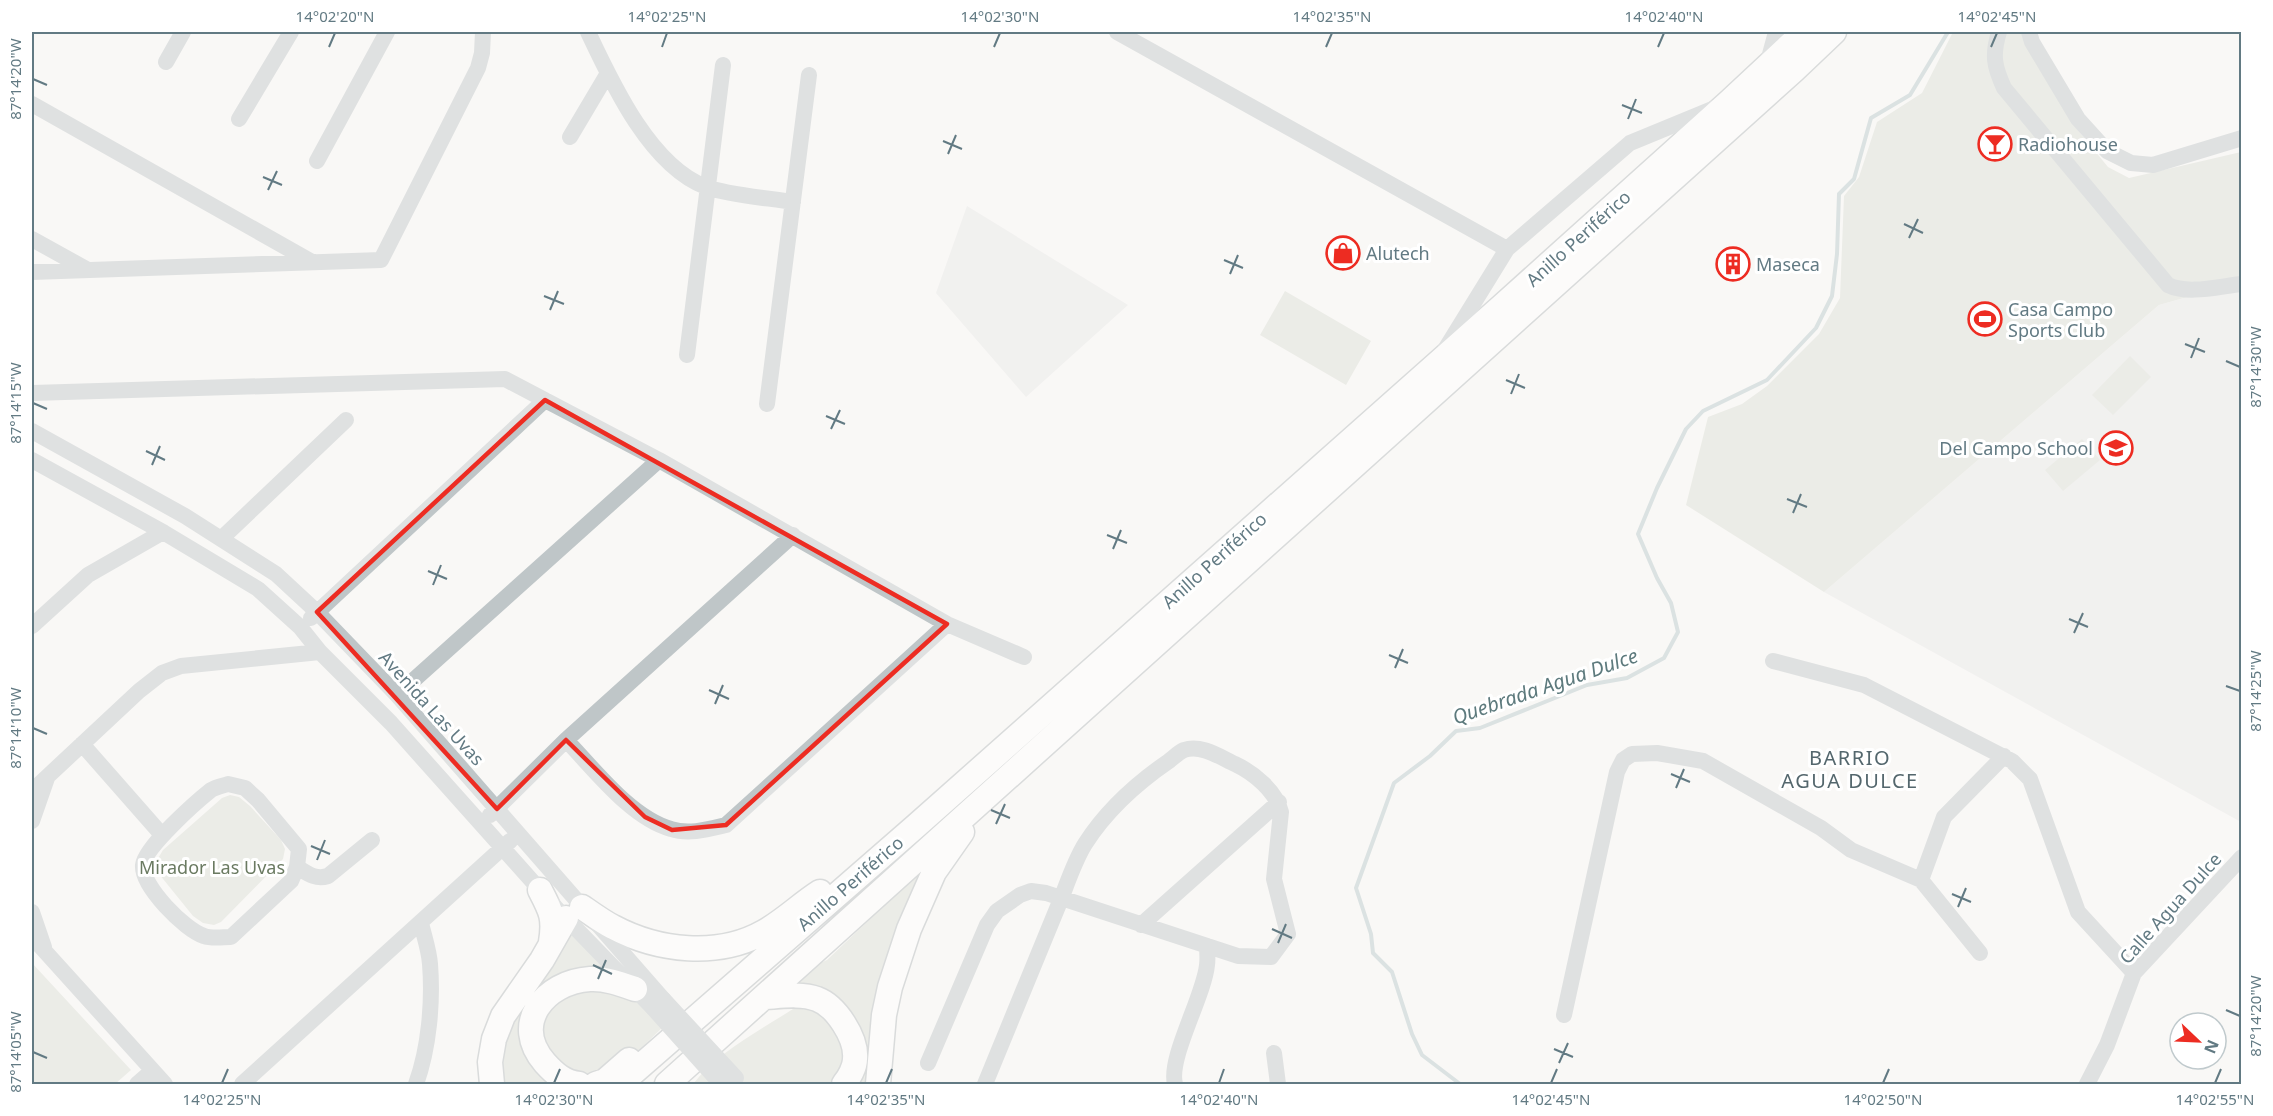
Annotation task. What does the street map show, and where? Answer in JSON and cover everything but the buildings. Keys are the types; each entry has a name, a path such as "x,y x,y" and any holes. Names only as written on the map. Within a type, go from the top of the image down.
{"highway":[{"name":"Anillo Periférico","path":"620,1084 916,826 1730,102 1804,32"},
{"name":"Anillo Periférico","path":"667,1084 1834,32"},
{"path":"878,1084 884,1015 890,987 909,928 934,873 987,797"},
{"path":"492,1084 490,1062 494,1039 503,1016 542,960 551,942 574,913 646,941 668,946 695,949 717,947 746,940 765,931 916,826"},
{"path":"540,890 552,913 554,925 551,942"},
{"path":"579,1084 571,1083 555,1075 538,1055 531,1037 531,1018 538,1004 553,991 571,982 592,978 609,981 652,997"},
{"path":"766,997 797,996 818,999 838,1015 852,1038 855,1059 844,1084"},
{"path":"596,1084 605,1081 629,1060 664,1045"}],"street":[{"path":"166,62 183,32"},
{"path":"239,119 291,32"},
{"path":"317,161 387,32"},
{"path":"32,272 381,260 478,68 482,53 483,32"},
{"path":"588,32 608,73 650,142 678,171 708,188 793,202"},
{"path":"1117,32 1507,249"},
{"path":"1767,67 1776,32"},
{"path":"1999,32 1994,48 1996,70 2004,88 2168,285 2175,288 2194,289 2241,284"},
{"path":"2029,32 2032,42 2078,119 2107,151 2131,163 2153,165 2241,138"},
{"path":"687,356 723,65"},
{"path":"570,137 608,73"},
{"path":"767,404 809,75"},
{"path":"1437,363 1507,249 1630,143 1730,102"},
{"path":"32,104 313,263"},
{"path":"32,239 88,270"},
{"path":"32,393 505,379 659,460 947,624 1024,657"},
{"path":"300,627 545,400"},
{"path":"222,538 346,420"},
{"name":"Avenida Las Uvas","path":"32,431 222,538 276,574 317,612 397,695 497,809 518,834 574,913 733,1082"},
{"name":"Avenida Las Uvas","path":"32,460 163,532 258,589 300,627 320,652 391,723 540,890 574,913"},
{"path":"397,695 659,460"},
{"path":"32,626 88,575 163,532"},
{"path":"480,824 566,740 793,535"},
{"path":"566,740 645,817 672,830 699,831 726,825 947,624"},
{"path":"32,791 139,691 162,673 181,666 320,652"},
{"path":"1773,661 1864,685 2012,760 2030,779 2078,912 2134,973"},
{"path":"82,744 162,835"},
{"path":"928,1064 987,925 997,910 1020,895 1031,891 1061,898 1238,956 1271,957 1288,934 1274,879 1281,812 1279,802 1263,784 1239,766 1204,750 1184,750 1150,773 1108,814 1084,845 1061,898 985,1084"},
{"path":"1563,1015 1617,772 1623,760 1632,754 1658,753 1703,761 1821,828 1851,850 1921,880 1980,953"},
{"path":"1921,880 1944,817 2004,756"},
{"path":"32,821 49,775"},
{"path":"228,784 245,789 258,800 299,849 297,867 291,881 231,937 205,937 186,928 156,895 146,879 143,864 150,850 162,835 213,788 228,784"},
{"path":"1141,925 1279,802"},
{"path":"242,1084 518,834"},
{"path":"297,867 314,876 321,878 328,876 372,840"},
{"name":"Calle Agua Dulce","path":"2087,1084 2107,1045 2134,973 2241,857"},
{"path":"32,912 47,954"},
{"path":"416,1084 426,1045 429,1004 430,963 421,923"},
{"path":"32,937 165,1084"},
{"path":"1175,1084 1173,1079 1180,1048 1207,965 1207,946"},
{"path":"1274,1053 1278,1084"},
{"path":"137,1084 152,1071"}],"highlighted area":[{"path":"545,400 947,624 726,825 672,830 645,817 566,740 497,809 317,612"}],"shaded area":[{"path":"967,206 1128,305 1026,397 936,293"},
{"name":"Del Campo School","path":"2241,291 2241,822 1824,592 2159,305 2191,296"}],"green space":[{"name":"Casa Campo Sports Club","path":"1953,32 2021,32 2072,123 2108,167 2129,178 2241,152 2241,291 2191,296 2159,305 1824,592 1686,505 1708,417 1742,404 1767,386 1819,334 1840,298 1844,196 1859,177 1877,122 1922,93"},
{"path":"1285,291 1371,341 1346,385 1260,335"},
{"path":"2130,356 2151,377 2113,415 2092,395"},
{"path":"2082,439 2100,460 2063,491 2045,470"},
{"name":"Mirador Las Uvas","path":"230,795 239,797 250,806 281,840 285,849 283,859 221,922 214,925 203,923 193,916 159,874 157,860 163,850 222,798"},
{"path":"920,857 934,872 909,929 878,1084 693,1084 703,1072 728,1051 796,1007 786,978 827,960 887,903 899,876"},
{"path":"566,918 667,1023 629,1060 596,1084 492,1084 490,1062"},
{"path":"32,963 131,1070 115,1084 32,1084"}],"waterway":[{"name":"Quebrada Agua Dulce","path":"1460,1084 1422,1055 1412,1034 1392,972 1373,953 1371,934 1356,888 1394,783 1430,756 1456,731 1480,728 1587,685 1627,678 1664,658 1678,632 1671,603 1657,578 1638,534 1657,488 1686,429 1703,411 1767,380 1816,328 1832,296 1837,254 1839,194 1854,179 1871,118 1910,95 1948,32"}],"place":[{"name":"Radiohouse","path":"1995,144"},
{"name":"Alutech","path":"1343,253"},
{"name":"Maseca","path":"1733,264"},
{"name":"Casa Campo Sports Club","path":"1985,319"},
{"name":"Del Campo School","path":"2116,448"}],"district":[{"name":"BARRIO AGUA DULCE","path":"1850,768"}]}
